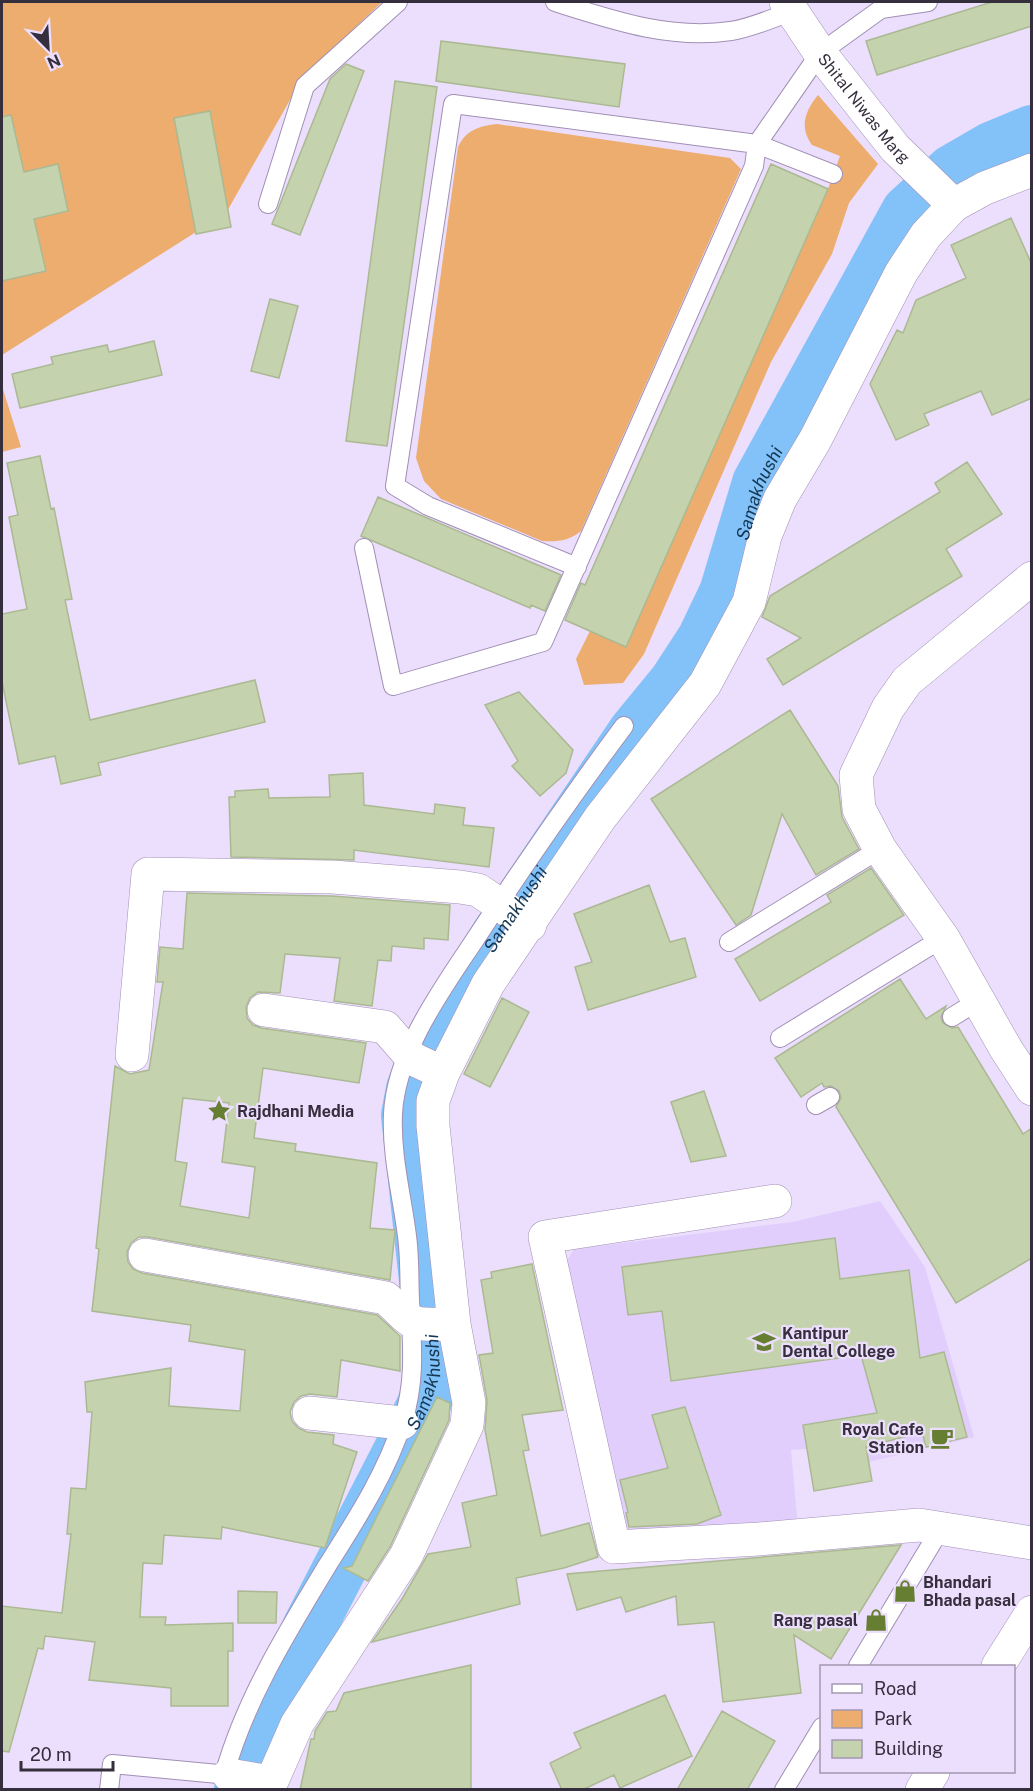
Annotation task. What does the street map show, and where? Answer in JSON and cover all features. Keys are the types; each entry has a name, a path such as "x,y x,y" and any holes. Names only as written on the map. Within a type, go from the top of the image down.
{"main road":[{"name":"Shital Niwas Marg","path":"789,6 820,53 895,148 948,199"},
{"path":"425,1064 488,984 514,914 600,818 705,684 749,602 765,536 780,499 815,440 901,273 948,199 1032,170"},
{"path":"1032,578 907,681 888,708 856,775 859,809 880,849 943,938 965,1009 1032,1089"},
{"path":"132,1055 148,874 322,876 460,886 478,891 514,914"},
{"path":"250,1780 297,1724 406,1556 467,1425 469,1403 432,1324 434,1126 433,1101 425,1064 384,1027 264,1010"},
{"path":"775,1201 545,1237 614,1546 759,1539 918,1525 1032,1543"},
{"path":"145,1255 386,1298 432,1324"},
{"path":"309,1413 402,1423"},
{"path":"999,1665 1032,1612"},
{"path":"922,1790 932,1773"}],"lane":[{"path":"268,204 305,86 398,2"},
{"path":"555,2 626,25 690,35 733,31 789,6"},
{"path":"364,548 393,686 543,642 754,166 757,144 820,53 881,9 928,2"},
{"path":"577,567 428,506 395,486 453,104 757,144 833,174"},
{"path":"514,914 578,788 624,726"},
{"path":"729,942 880,849"},
{"path":"780,1038 943,938"},
{"path":"109,1790 112,1764 250,1780 258,1690 284,1639 382,1474 402,1423 432,1324 408,1239 398,1180 393,1113 400,1073 425,1064"},
{"path":"859,1665 941,1528"},
{"path":"784,1790 820,1730"}],"shaded area":[{"name":"Kantipur Dental College","path":"880,1201 925,1267 974,1437 852,1466 848,1446 791,1450 798,1527 625,1541 563,1267 574,1249 793,1222"}],"green space":[{"path":"2,2 382,2 303,77 226,213 2,355"},
{"path":"818,95 878,164 849,203 832,254 771,362 644,654 623,683 584,685 576,659 590,631 626,646 828,189 840,156 812,145 805,125 807,113"},
{"path":"497,124 730,158 741,169 581,531 572,537 558,541 542,541 441,499 424,481 416,458 458,147 461,141 474,130"},
{"path":"2,386 21,447 2,452"}],"building":[{"path":"992,2 1032,2 1032,26 877,75 866,41"},
{"path":"441,41 625,64 619,107 436,81"},
{"path":"346,64 364,71 300,235 272,224 330,79"},
{"path":"395,81 437,87 387,446 346,441"},
{"path":"210,111 231,227 196,234 174,118"},
{"path":"11,115 24,172 58,164 68,211 34,219 46,271 2,281 2,117"},
{"path":"771,164 828,189 626,647 565,620 581,583 585,585"},
{"path":"1011,218 1032,265 1032,398 992,415 981,391 924,414 929,425 896,440 870,384 897,330 903,333 916,300 966,278 951,245"},
{"path":"270,299 298,306 279,378 251,371"},
{"path":"154,341 162,375 20,408 12,374 53,364 51,357 107,345 109,352"},
{"path":"40,456 51,509 54,508 72,599 65,600 90,720 255,680 265,722 98,763 101,775 61,784 55,756 19,764 2,682 2,614 27,609 9,517 18,515 7,463"},
{"path":"967,462 1002,514 946,549 962,576 783,685 767,659 801,638 762,617 770,596 940,492 935,483"},
{"path":"378,497 561,575 545,611 531,605 530,608 361,536"},
{"path":"519,692 573,750 566,773 540,796 512,766 518,761 485,705"},
{"path":"790,710 838,786 842,817 859,849 816,875 782,814 751,915 736,925 651,799"},
{"path":"363,773 364,805 434,814 435,804 465,808 463,825 494,828 489,867 354,850 354,860 231,857 229,797 235,797 235,791 268,789 269,798 330,797 329,775"},
{"path":"871,868 904,915 760,1001 735,959 831,902 827,895"},
{"path":"649,885 670,942 685,938 696,977 588,1010 575,967 592,962 574,914"},
{"path":"187,893 332,896 450,905 448,940 424,938 424,949 392,946 391,961 378,960 372,1006 334,1001 340,958 285,954 280,993 258,992 250,998 246,1007 247,1018 253,1025 261,1028 366,1043 359,1083 263,1068 254,1138 296,1144 295,1151 377,1163 370,1228 395,1230 390,1280 148,1237 139,1237 131,1243 127,1252 128,1262 133,1269 142,1273 377,1315 400,1336 400,1371 341,1360 337,1397 310,1394 301,1396 294,1402 290,1412 292,1421 298,1428 307,1432 334,1435 333,1444 357,1452 325,1548 222,1527 221,1539 164,1535 162,1564 143,1563 140,1617 166,1617 165,1625 233,1623 233,1651 228,1651 228,1706 171,1706 171,1688 89,1680 95,1642 45,1636 43,1649 38,1648 9,1752 2,1751 2,1606 62,1613 71,1534 67,1534 71,1488 86,1489 92,1412 87,1412 85,1382 171,1368 169,1406 240,1411 245,1350 189,1341 191,1325 92,1311 99,1249 96,1248 115,1066 130,1074 149,1070 163,982 157,982 160,947 183,949","holes":["183,1098 229,1103 222,1162 255,1167 249,1218 180,1206 187,1163 175,1161"]},
{"path":"900,979 926,1019 946,1006 941,1017 943,1023 952,1028 958,1027 1023,1134 1032,1128 1032,1258 956,1303 836,1107 841,1098 839,1091 831,1086 824,1087 822,1083 801,1097 775,1058"},
{"path":"502,998 529,1012 490,1087 464,1074"},
{"path":"704,1091 726,1156 691,1162 671,1102"},
{"path":"835,1238 840,1279 909,1270 920,1358 944,1352 967,1437 926,1447 922,1432 866,1447 872,1481 814,1491 803,1425 877,1413 861,1355 671,1381 662,1311 628,1315 622,1267"},
{"path":"532,1264 563,1410 522,1415 529,1450 523,1451 541,1536 589,1523 598,1557 564,1568 516,1578 520,1604 372,1642 402,1599 428,1554 471,1547 462,1503 497,1495 485,1430 487,1400 479,1355 493,1353 481,1280 492,1278 491,1272"},
{"path":"437,1397 450,1403 449,1420 390,1547 368,1581 343,1568 352,1566"},
{"path":"685,1407 721,1515 697,1524 629,1527 626,1513 628,1512 620,1480 668,1468 652,1415"},
{"path":"901,1545 831,1659 794,1635 801,1693 723,1702 714,1622 678,1625 676,1596 626,1612 621,1597 577,1610 567,1574"},
{"path":"238,1591 277,1592 276,1623 238,1623"},
{"path":"471,1665 471,1790 300,1790 311,1739 314,1739 315,1731 327,1712 336,1711 344,1693"},
{"path":"665,1695 692,1756 620,1788 614,1775 582,1790 562,1790 550,1763 581,1748 574,1733"},
{"path":"722,1711 775,1741 747,1790 677,1790"}],"waterway":[{"name":"Samakhushi","path":"241,1790 243,1774 310,1626 423,1407 434,1374 432,1335 408,1115 413,1089 430,1047 498,935 635,732 676,682 704,639 726,593 759,483 908,212 953,171 991,149 1032,132"}],"place":[{"name":"Rajdhani Media","path":"219,1111"},
{"name":"Kantipur Dental College","path":"764,1342"},
{"name":"Royal Cafe Station","path":"942,1438"},
{"name":"Bhandari Bhada pasal","path":"905,1591"},
{"name":"Rang pasal","path":"876,1620"}]}
